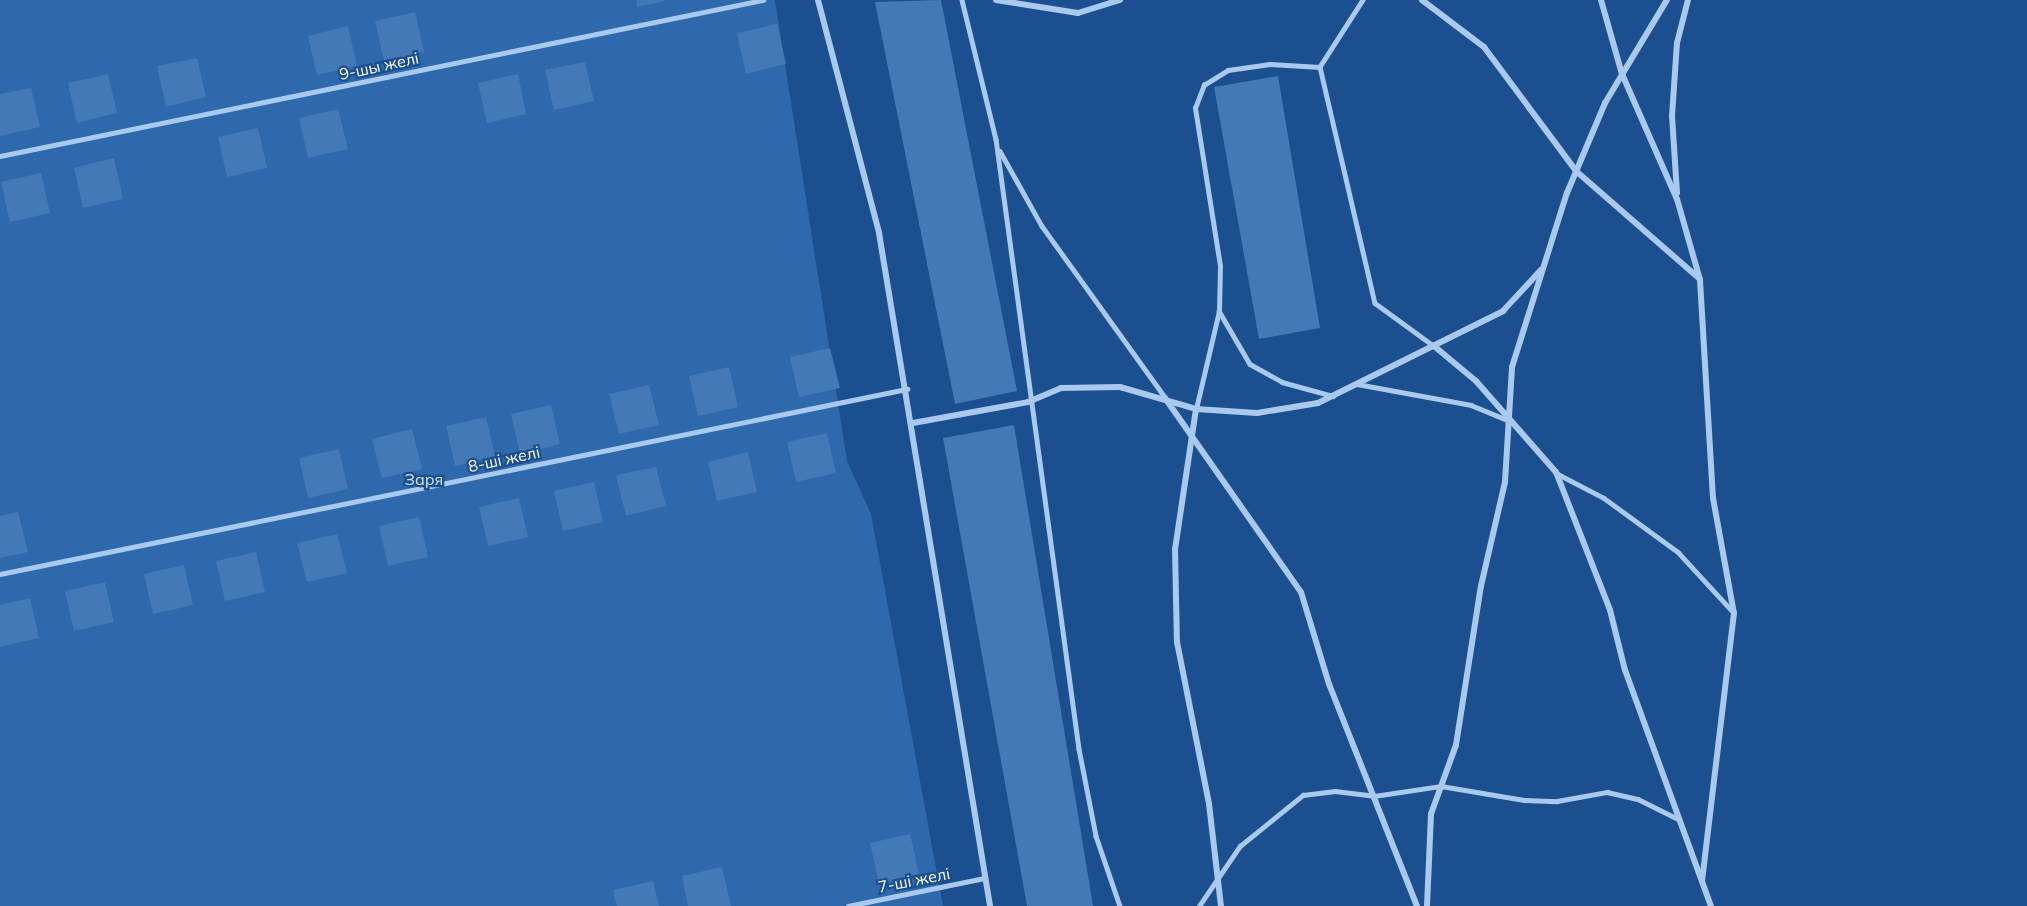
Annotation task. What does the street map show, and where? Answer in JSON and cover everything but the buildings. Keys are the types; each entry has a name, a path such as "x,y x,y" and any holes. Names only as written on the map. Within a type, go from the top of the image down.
{"street":[{"path":"818,0 879,234 914,423 990,906"},
{"path":"996,0 1078,13 1120,0"},
{"path":"1422,0 1484,47 1576,171 1700,280"},
{"path":"1601,0 1622,74 1677,199 1700,280 1713,498 1734,613 1702,879"},
{"path":"1427,906 1431,814 1456,745 1481,586 1505,482 1512,367 1576,171 1622,74 1667,0"},
{"path":"1677,199 1672,116 1677,43 1688,0"},
{"path":"914,423 1028,402 1061,388 1120,387 1164,396 1197,409 1257,413 1318,403 1503,311 1543,268"},
{"path":"1434,346 1476,381 1556,472 1610,610 1625,670 1711,906"},
{"path":"1164,396 1301,592 1329,684 1417,906"},
{"path":"1197,409 1175,549 1177,642 1219,878 1221,906"}],"lane":[{"name":"9-шы желі","path":"0,156 763,0"},
{"path":"962,0 996,139 1004,162 1042,226 1164,396"},
{"path":"1363,0 1320,67 1375,303 1434,346"},
{"path":"1197,409 1219,311 1220,266 1195,108 1204,86 1228,70 1270,64 1320,67"},
{"path":"996,139 1028,402 1079,749 1096,836 1120,906"},
{"path":"1219,311 1250,364 1282,382 1333,396"},
{"path":"1357,384 1471,405 1510,421"},
{"name":"8-ші желі","path":"0,574 907,389"},
{"path":"1556,472 1604,498 1678,552 1734,613"},
{"path":"1199,906 1240,846 1303,795 1335,791 1374,796 1441,786 1524,800 1557,801 1607,792 1638,799 1678,819"},
{"name":"7-ші желі","path":"848,906 985,878"}],"green space":[{"name":"Заря","path":"0,0 775,0 847,461 871,514 943,906 0,906"}]}
